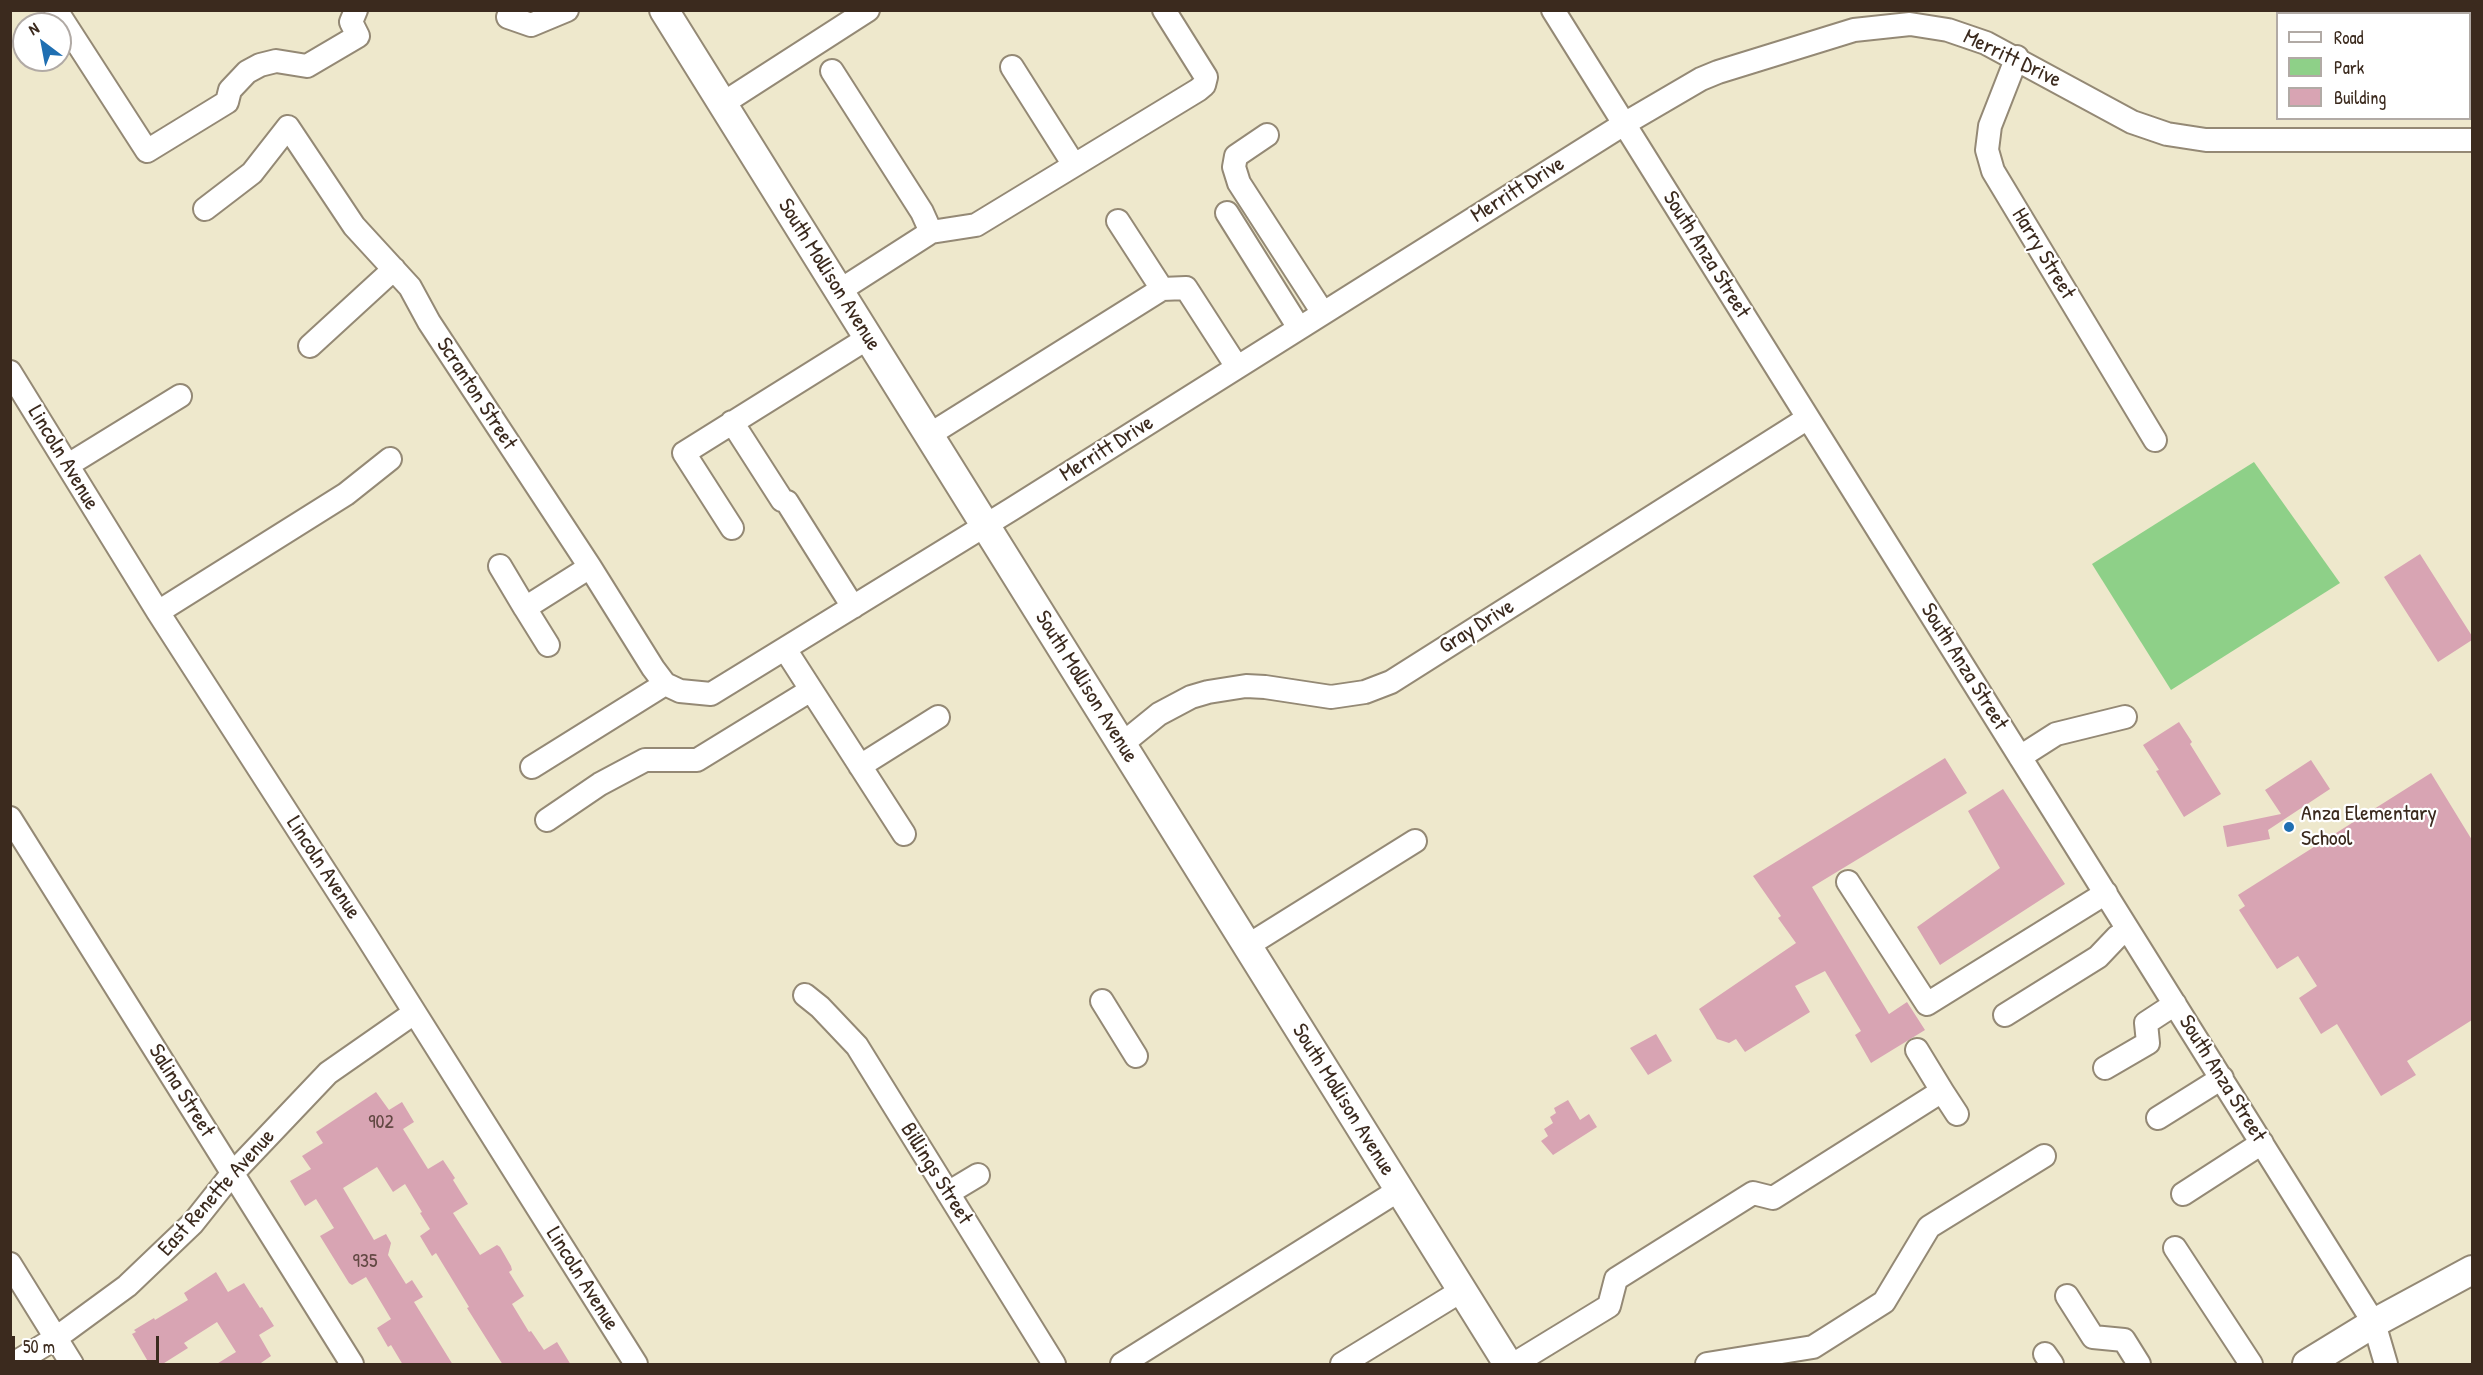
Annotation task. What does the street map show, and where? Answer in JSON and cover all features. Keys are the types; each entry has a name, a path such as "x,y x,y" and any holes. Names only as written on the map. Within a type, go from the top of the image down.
{"main road":[{"name":"South Mollison Avenue","path":"664,10 1508,1365"},
{"path":"2307,1365 2374,1323 2472,1270"}],"street":[{"path":"56,10 147,151 227,102 230,90 247,72 260,65 276,61 307,66 358,36 351,22 356,10"},
{"path":"508,17 531,25 567,10"},
{"path":"722,104 868,10"},
{"path":"839,291 931,232 976,225 1203,85 1206,77 1164,10"},
{"name":"South Anza Street","path":"1553,10 2374,1323 2386,1365"},
{"name":"Merritt Drive","path":"659,676 680,691 711,694 986,525 1624,124 1709,76 1854,30 1910,24 1948,30 2017,57 2132,122 2167,134 2206,140 2472,140"},
{"name":"Harry Street","path":"2017,57 1990,126 1987,150 1993,171 2155,440"},
{"path":"1012,67 1074,165"},
{"path":"832,71 922,212 931,232"},
{"name":"Scranton Street","path":"205,209 252,173 288,127 354,226 410,287 429,322 659,676"},
{"path":"1267,135 1236,156 1234,167 1239,183 1323,313"},
{"path":"1227,213 1299,328"},
{"path":"1118,221 1162,289"},
{"path":"310,346 394,269"},
{"path":"929,435 1162,289 1186,288 1237,367"},
{"path":"732,528 684,453 868,338"},
{"name":"Lincoln Avenue","path":"10,372 158,612 636,1365"},
{"path":"68,465 180,396"},
{"name":"Gray Drive","path":"1122,744 1159,714 1182,701 1208,692 1246,686 1331,697 1365,692 1391,682 1808,418"},
{"path":"732,422 853,606"},
{"path":"158,612 346,494 390,459"},
{"path":"500,566 548,645"},
{"path":"525,608 590,567"},
{"path":"784,649 904,834"},
{"path":"532,768 659,676"},
{"path":"547,820 600,784 645,760 697,760 811,690"},
{"path":"860,766 938,717"},
{"path":"2020,757 2056,734 2125,717"},
{"name":"Salina Street","path":"10,818 352,1365"},
{"path":"1247,946 1415,841"},
{"path":"1848,882 1927,1004 2106,893"},
{"path":"2005,1015 2098,957 2117,937 2128,930"},
{"name":"Billings Street","path":"805,995 820,1007 857,1047 1054,1365"},
{"path":"1102,1000 1136,1056"},
{"path":"2105,1068 2148,1043 2146,1023 2175,1004"},
{"name":"East Renette Avenue","path":"13,1365 101,1307 153,1264 193,1223 232,1174 328,1072 414,1013"},
{"path":"1917,1050 1957,1114"},
{"path":"2158,1118 2222,1078"},
{"path":"1514,1365 1609,1306 1616,1279 1753,1193 1773,1198 1942,1091"},
{"path":"2183,1194 2262,1143"},
{"path":"1707,1365 1813,1347 1884,1302 1929,1227 2044,1156"},
{"path":"948,1193 978,1175"},
{"path":"1122,1365 1399,1190"},
{"path":"2175,1248 2251,1365"},
{"path":"10,1264 72,1365"},
{"path":"1342,1365 1461,1291"},
{"path":"2067,1296 2093,1337 2124,1340 2139,1365"}],"green space":[{"path":"2254,462 2340,583 2171,690 2092,564"}],"building":[{"path":"2420,554 2472,636 2472,640 2438,662 2384,577"},
{"path":"2179,722 2221,794 2184,817 2143,745"},
{"path":"1945,758 1967,793 1812,887 1889,1014 1907,1002 1925,1030 1871,1063 1855,1035 1861,1031 1825,971 1795,986 1810,1012 1745,1052 1736,1039 1729,1043 1717,1039 1699,1009 1796,943 1778,918 1781,916 1753,876"},
{"path":"2311,760 2330,789 2268,830 2270,839 2227,847 2223,826 2281,814 2265,790"},
{"path":"2431,773 2472,840 2472,1020 2407,1061 2416,1075 2381,1096 2337,1024 2321,1034 2299,998 2317,986 2298,956 2277,969 2239,910 2245,906 2238,895"},
{"path":"2003,789 2065,884 1940,965 1917,927 2000,868 1968,811"},
{"path":"1656,1034 1672,1061 1648,1075 1630,1048"},
{"path":"376,1092 389,1110 402,1102 414,1122 403,1129 428,1169 443,1160 455,1178 453,1180 468,1204 453,1213 480,1255 497,1245 511,1266 512,1270 509,1272 524,1296 512,1304 529,1332 531,1331 544,1350 557,1342 571,1365 503,1365 436,1253 432,1256 420,1236 430,1229 405,1184 393,1192 377,1167 343,1188 374,1240 386,1234 391,1243 388,1255 406,1284 412,1280 423,1297 414,1302 453,1365 403,1365 391,1345 388,1347 377,1328 391,1319 366,1277 352,1285 349,1283 320,1236 334,1228 316,1199 305,1206 290,1181 311,1169 302,1156 323,1143 316,1132"},
{"path":"1568,1100 1580,1120 1589,1114 1597,1127 1553,1155 1541,1141 1548,1136 1544,1129 1553,1123 1550,1117 1556,1113 1554,1108"},
{"path":"216,1272 228,1292 244,1283 260,1308 262,1307 274,1326 259,1335 271,1356 258,1365 215,1365 236,1352 217,1322 184,1343 188,1348 161,1365 150,1365 132,1334 136,1332 134,1330 188,1300 184,1293"}],"place":[{"name":"Anza Elementary School","path":"2289,827"}]}
